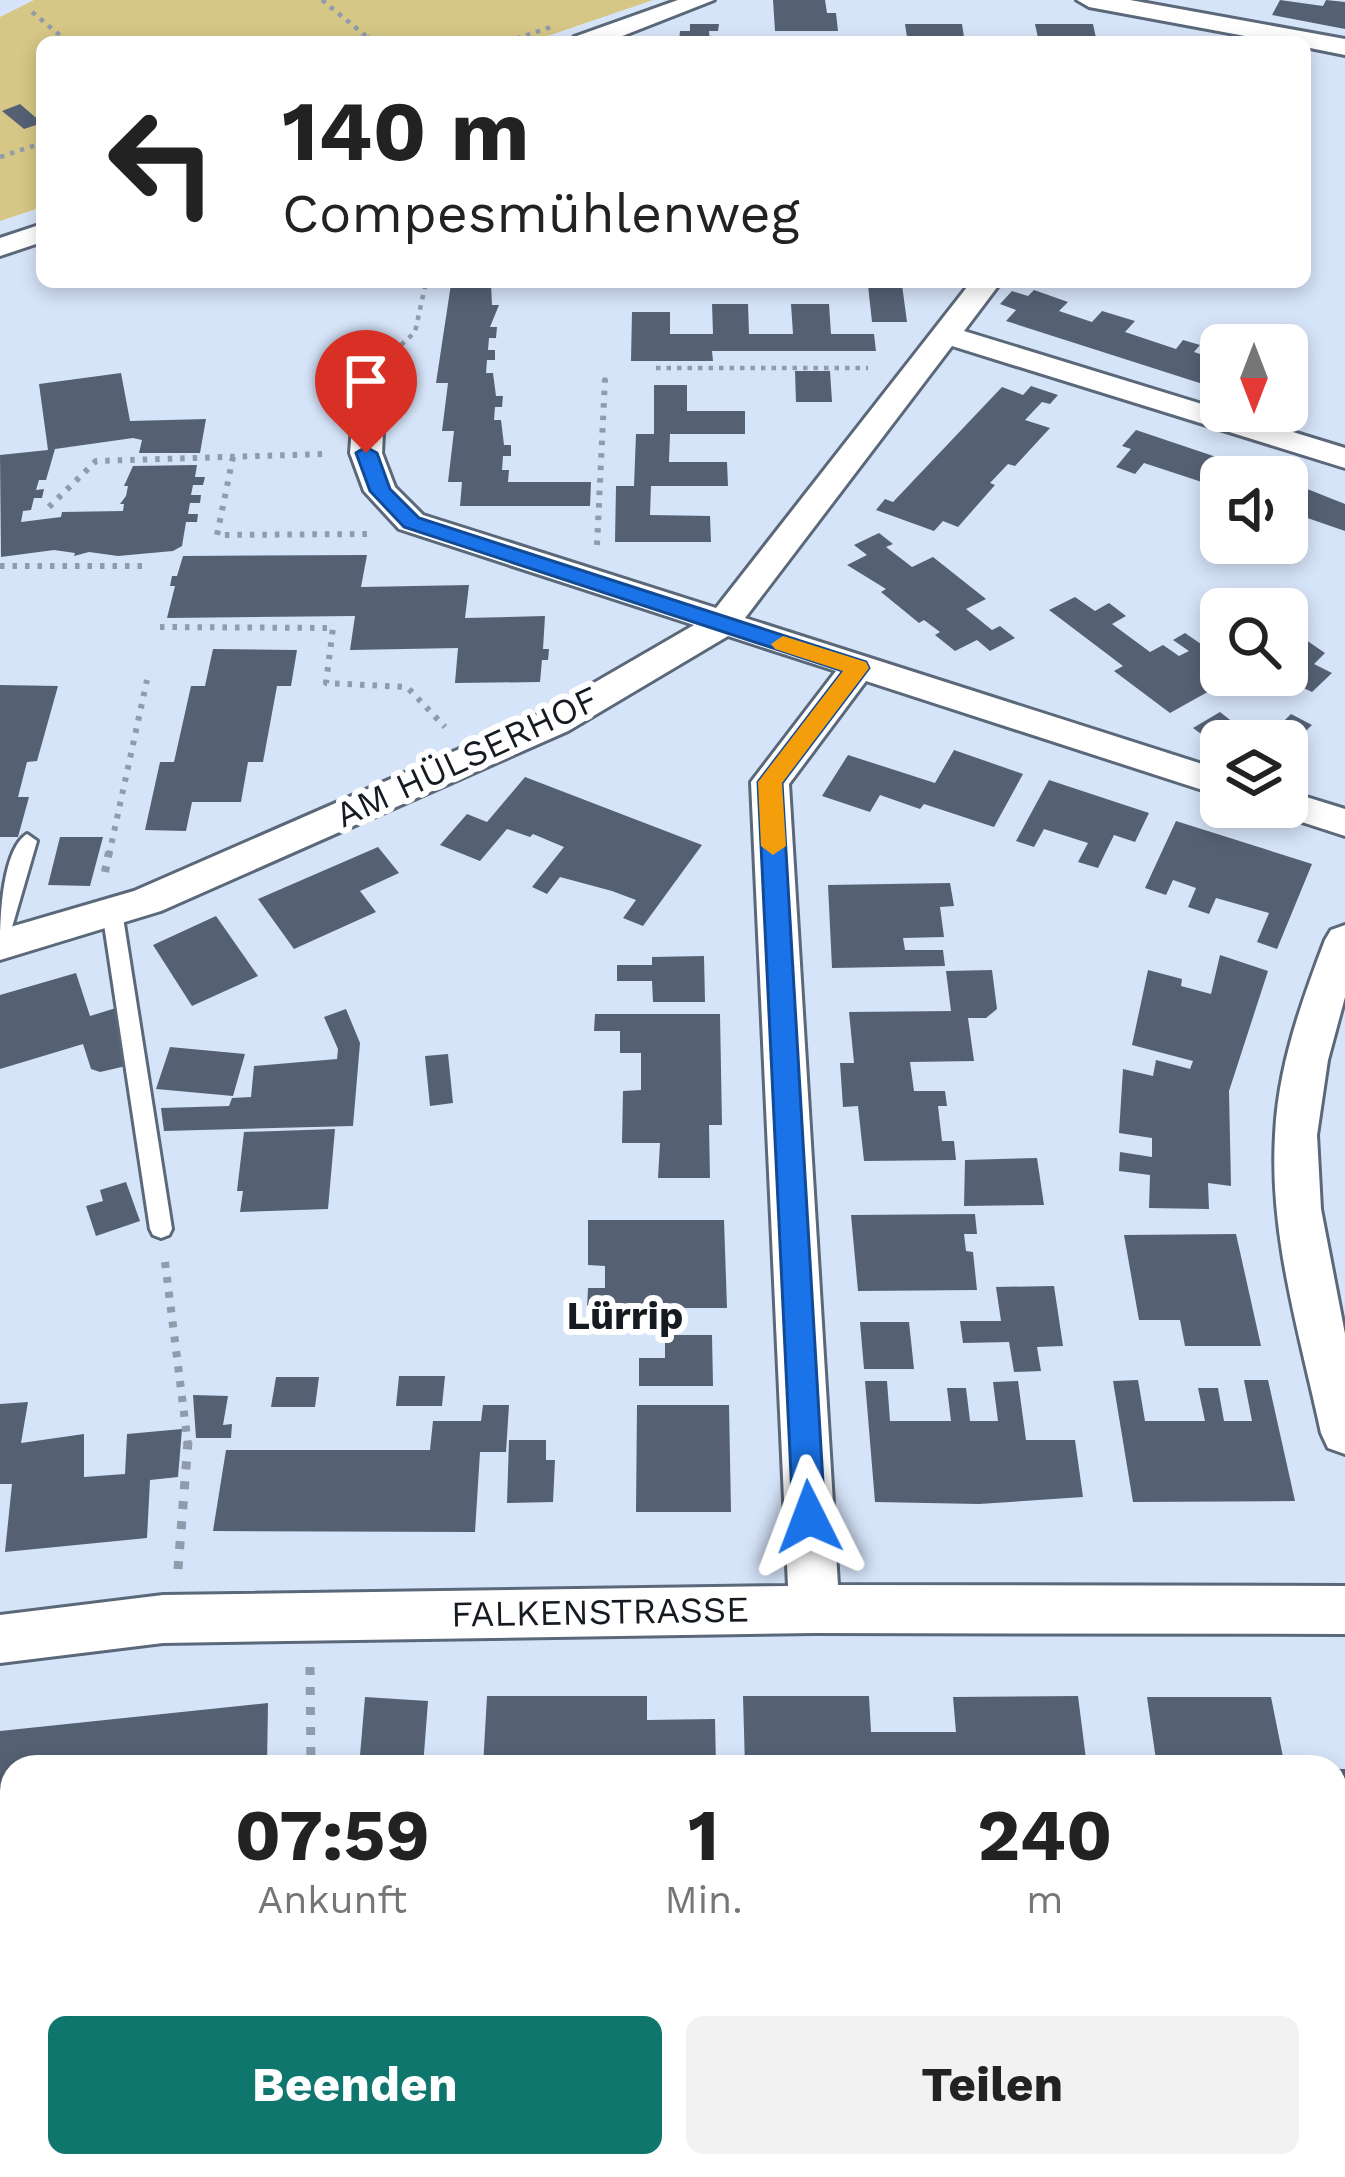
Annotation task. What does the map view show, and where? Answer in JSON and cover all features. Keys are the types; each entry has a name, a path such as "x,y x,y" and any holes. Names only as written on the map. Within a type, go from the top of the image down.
{"street":[{"path":"600,36 702,0"},
{"path":"1089,0 1192,31 1240,36"},
{"path":"1311,43 1345,47"},
{"path":"0,247 36,235"},
{"name":"AM HÜLSERHOF","path":"0,945 148,901 555,722 722,624 981,288"},
{"path":"943,334 1345,458"},
{"path":"362,359 366,453 380,491 411,522 1200,776"},
{"path":"814,1609 770,782 857,668"},
{"path":"1308,811 1345,823"},
{"path":"1345,940 1314,1024 1296,1136 1304,1241 1345,1433"},
{"name":"FALKENSTRASSE","path":"0,1640 174,1619 814,1609 1345,1610"}],"lane":[{"path":"0,934 27,842"},
{"path":"104,914 161,1228"}],"path":[{"path":"322,0 367,36"},
{"path":"32,13 61,36"},
{"path":"0,157 36,145"},
{"path":"362,359 416,332 425,288"},
{"path":"656,368 917,368"},
{"path":"595,583 605,376"},
{"path":"50,507 96,461 366,453"},
{"path":"232,457 217,536 365,535 411,522"},
{"path":"0,566 145,566"},
{"path":"160,627 333,628 326,683 407,687 474,758"},
{"path":"104,914 147,680"},
{"path":"161,1228 188,1444 174,1619"},
{"path":"310,1617 311,1755"}],"shaded area":[{"path":"34,0 653,0 548,36 36,36 36,209 0,221 0,17"}],"building":[{"path":"773,0 825,0 827,13 836,13 838,31 775,31"},
{"path":"1280,0 1323,6 1326,0 1345,2 1345,29 1272,15"},
{"path":"690,24 719,24 709,36 680,36 680,31 690,31"},
{"path":"905,24 962,24 964,36 907,36"},
{"path":"1035,24 1093,24 1096,36 1038,36"},
{"path":"20,104 36,118 36,125 24,129 2,111"},
{"path":"450,288 491,288 492,305 499,305 490,327 497,327 496,338 489,338 488,350 495,350 495,360 487,360 486,373 493,373 496,396 503,396 502,407 495,407 494,420 501,420 504,445 511,445 511,456 503,456 502,470 509,470 508,482 591,482 590,506 460,506 462,482 448,482 454,431 442,431 448,383 436,383"},
{"path":"868,288 902,288 907,322 872,322"},
{"path":"1034,290 1068,302 1059,311 1092,322 1102,311 1135,321 1125,332 1176,349 1183,340 1200,345 1194,352 1200,354 1200,383 1006,321 1016,310 1000,304 1012,291 1028,296"},
{"path":"712,304 748,304 749,334 793,334 791,304 829,304 831,334 874,334 876,351 712,351 713,361 631,361 632,312 670,312 670,334 713,334"},
{"path":"795,371 830,371 832,402 796,402"},
{"path":"121,373 130,421 206,419 200,453 139,453 142,440 133,438 55,449 46,480 39,480 36,490 44,489 42,498 34,498 21,522 61,517 62,512 123,511 124,504 120,504 128,486 124,486 133,466 197,465 195,477 205,477 203,485 193,485 191,495 201,495 200,503 190,503 188,514 198,514 197,522 186,522 182,546 118,556 89,552 74,556 54,550 1,557 0,455 48,450 39,384"},
{"path":"654,385 687,385 687,411 745,411 745,434 670,434 669,462 727,462 728,486 651,486 650,515 710,516 711,542 615,542 616,486 634,486 636,434 654,434"},
{"path":"1031,386 1058,395 1050,404 1042,402 1025,420 1050,428 1015,466 1008,464 990,483 995,485 958,527 943,521 934,531 876,510 885,499 893,502 1002,387 1023,395"},
{"path":"1136,430 1213,456 1200,456 1200,481 1144,463 1135,474 1116,467 1131,449 1122,446"},
{"path":"1308,489 1345,504 1345,531 1308,518"},
{"path":"879,533 893,544 886,547 912,567 933,557 986,599 966,609 992,630 1000,626 1015,638 990,651 977,640 955,651 935,635 940,632 924,620 919,623 881,592 886,589 847,565 867,555 854,545"},
{"path":"367,555 361,587 469,585 465,618 545,616 543,649 549,649 548,660 542,660 540,682 455,683 458,648 350,650 355,616 167,618 175,586 170,586 172,576 177,576 183,556"},
{"path":"1075,597 1095,611 1109,603 1126,616 1112,624 1150,652 1163,645 1179,656 1189,651 1173,640 1185,633 1200,643 1200,696 1170,713 1114,671 1123,666 1049,610"},
{"path":"1308,641 1325,653 1314,664 1332,673 1312,692 1308,690"},
{"path":"213,649 297,650 291,686 277,686 263,762 248,762 241,802 192,802 186,831 145,830 160,762 174,762 191,686 205,686"},
{"path":"0,685 58,686 37,761 27,762 18,797 29,797 18,837 0,837"},
{"path":"1220,712 1230,720 1206,720"},
{"path":"954,750 1023,774 994,827 880,795 870,812 822,796 848,755 935,783"},
{"path":"525,777 702,845 643,926 623,918 636,900 612,891 560,877 547,894 532,887 564,847 533,834 507,829 480,861 440,845 467,814 487,822"},
{"path":"1049,780 1149,813 1135,842 1114,835 1098,868 1078,862 1088,843 1044,829 1034,847 1016,841"},
{"path":"1176,821 1312,864 1277,949 1257,942 1269,913 1216,898 1209,914 1188,907 1196,888 1173,880 1166,895 1145,888"},
{"path":"60,837 103,837 90,886 48,885"},
{"path":"378,847 399,873 360,891 376,912 294,949 258,899"},
{"path":"950,883 954,906 940,907 944,937 903,938 905,950 943,950 945,966 832,968 828,885"},
{"path":"216,916 258,976 192,1006 153,945"},
{"path":"1220,955 1268,971 1229,1091 1231,1186 1208,1183 1209,1209 1149,1208 1150,1175 1119,1171 1120,1152 1152,1157 1152,1138 1119,1133 1123,1069 1153,1076 1156,1060 1190,1069 1193,1061 1132,1045 1148,970 1182,979 1181,986 1211,994"},
{"path":"704,956 705,1002 653,1002 652,981 617,981 617,965 652,965 652,957"},
{"path":"992,970 997,1009 986,1018 968,1018 974,1061 910,1062 914,1091 945,1091 947,1106 938,1106 942,1141 954,1141 956,1160 864,1161 858,1106 843,1107 840,1063 854,1063 849,1012 951,1011 946,971"},
{"path":"76,973 90,1016 116,1008 126,1066 100,1072 91,1069 83,1044 0,1069 0,995"},
{"path":"346,1009 360,1043 353,1126 164,1131 161,1108 229,1106 232,1098 251,1097 254,1066 337,1059 338,1049 324,1017"},
{"path":"595,1014 720,1014 722,1125 709,1125 710,1178 658,1178 660,1143 622,1143 623,1091 641,1090 641,1053 620,1053 620,1031 594,1031"},
{"path":"170,1047 245,1054 233,1096 156,1089"},
{"path":"448,1054 453,1103 430,1106 425,1056"},
{"path":"335,1129 328,1209 240,1212 243,1191 237,1191 244,1132"},
{"path":"1037,1158 1044,1205 964,1206 965,1160"},
{"path":"126,1182 140,1221 96,1236 86,1206 103,1201 100,1190"},
{"path":"975,1214 977,1234 964,1234 966,1251 973,1252 977,1290 858,1291 851,1215"},
{"path":"588,1220 724,1220 727,1308 587,1308 588,1288 605,1288 605,1266 588,1265"},
{"path":"1236,1234 1261,1346 1185,1346 1180,1320 1139,1320 1124,1235"},
{"path":"1054,1286 1063,1346 1037,1347 1041,1371 1014,1372 1009,1342 963,1343 960,1321 1001,1321 996,1287"},
{"path":"860,1322 909,1322 914,1369 864,1369"},
{"path":"665,1335 712,1335 713,1386 639,1386 639,1358 665,1358"},
{"path":"399,1376 445,1376 442,1406 396,1406"},
{"path":"276,1377 319,1377 315,1407 271,1407"},
{"path":"1138,1380 1145,1421 1205,1421 1198,1388 1218,1388 1224,1421 1252,1421 1244,1380 1268,1380 1295,1501 1133,1502 1113,1381"},
{"path":"865,1381 887,1381 890,1421 951,1421 947,1388 966,1388 970,1421 998,1421 993,1382 1018,1381 1026,1440 1075,1440 1083,1497 979,1504 875,1502"},
{"path":"193,1395 228,1396 223,1425 232,1424 231,1438 196,1438"},
{"path":"28,1402 21,1443 84,1434 84,1477 125,1474 127,1434 182,1429 178,1477 150,1480 147,1538 5,1552 12,1484 0,1484 0,1404"},
{"path":"483,1405 509,1405 506,1452 480,1452 475,1532 213,1531 226,1450 430,1450 433,1421 481,1421"},
{"path":"637,1405 729,1405 731,1512 636,1512"},
{"path":"509,1440 546,1440 546,1460 555,1460 553,1502 507,1503"},
{"path":"487,1696 647,1696 647,1720 715,1719 716,1755 484,1755"},
{"path":"743,1696 869,1696 871,1732 956,1732 953,1697 1078,1696 1085,1755 745,1755"},
{"path":"365,1697 428,1701 424,1755 360,1755"},
{"path":"1147,1697 1271,1697 1283,1755 1155,1755"},
{"path":"268,1703 267,1755 0,1755 0,1731"}],"slow traffic":[{"path":"773,846 770,782 857,668 783,644"}],"district":[{"name":"Lürrip","path":"625,1315"}],"route":[{"path":"366,453 380,491 411,522 857,668 770,782 809,1517"}]}
